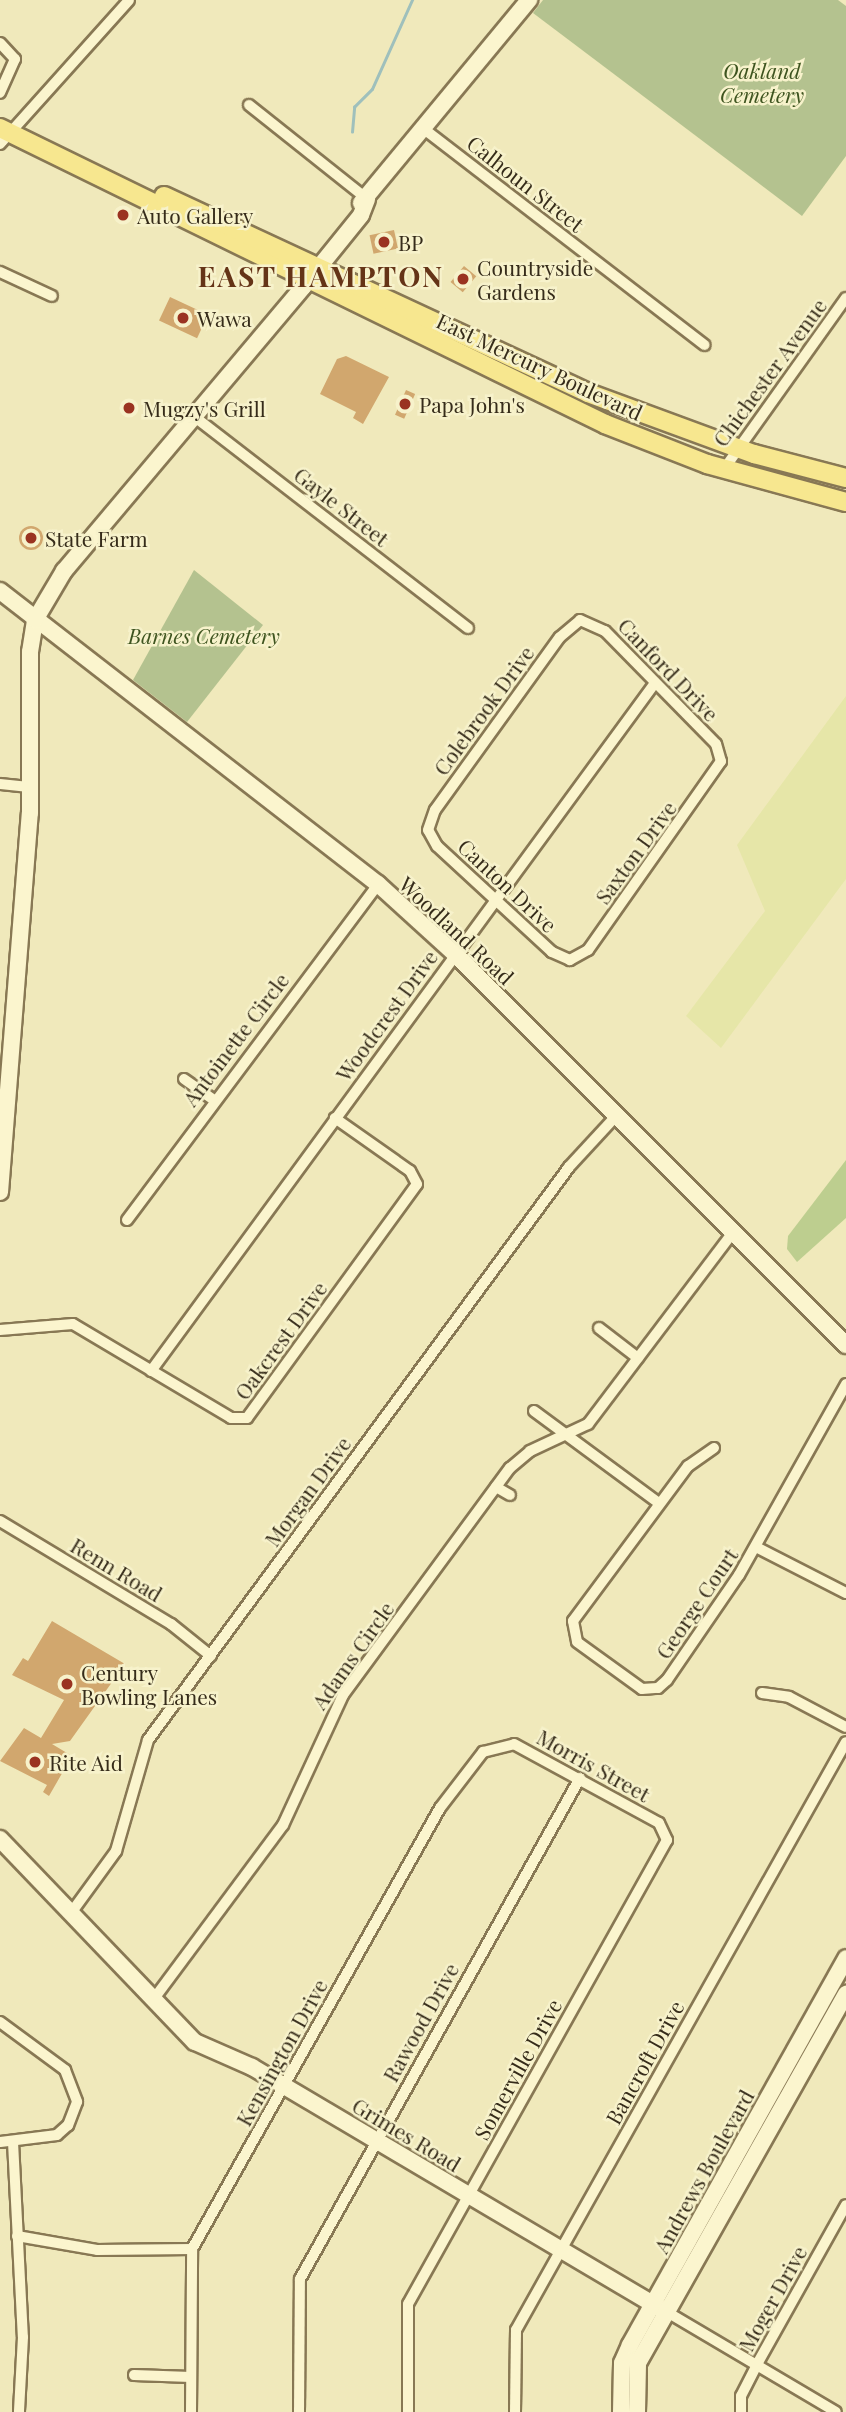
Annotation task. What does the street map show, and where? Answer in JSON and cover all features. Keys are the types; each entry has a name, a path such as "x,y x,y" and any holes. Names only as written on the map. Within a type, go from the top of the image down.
{"main road":[{"path":"0,1192 31,786 30,652 35,620 56,582 528,0"},
{"name":"East Mercury Boulevard","path":"5,130 310,272 541,373 738,449 846,478"},
{"name":"East Mercury Boulevard","path":"310,272 585,415 723,469 846,502"},
{"name":"Woodland Road","path":"0,591 378,884 455,954 846,1345"},
{"name":"Grimes Road","path":"0,1839 195,2042 284,2086 660,2308"},
{"name":"Andrews Boulevard","path":"637,2412 638,2364 660,2308 846,1958"},
{"name":"Andrews Boulevard","path":"621,2412 622,2362 660,2308 846,1994"}],"street":[{"path":"5,130 129,0"},
{"path":"0,43 15,59 0,93"},
{"path":"249,105 367,199"},
{"name":"Calhoun Street","path":"424,129 704,345"},
{"path":"0,272 52,296"},
{"name":"Chichester Avenue","path":"723,469 846,298"},
{"name":"Gayle Street","path":"191,415 468,628"},
{"name":"Canford Drive","path":"580,620 598,625 716,744 721,757"},
{"name":"Colebrook Drive","path":"428,830 458,777 560,637 580,620"},
{"name":"Woodcrest Drive","path":"151,1371 655,683"},
{"name":"Saxton Drive","path":"570,960 588,950 716,772 721,757"},
{"path":"0,784 31,786"},
{"name":"Canton Drive","path":"428,830 437,846 552,952 570,960"},
{"name":"Antoinette Circle","path":"127,1220 213,1099 378,884"},
{"path":"184,1079 213,1099"},
{"name":"Morgan Drive","path":"71,1913 116,1851 148,1740 569,1167 617,1115"},
{"name":"Oakcrest Drive","path":"0,1330 73,1324 231,1418 247,1418 415,1189 410,1171 335,1118"},
{"name":"Adams Circle","path":"153,2000 283,1825 343,1695 496,1488 525,1454 572,1436 592,1420 734,1231"},
{"path":"599,1328 638,1358"},
{"name":"George Court","path":"714,1448 688,1465 571,1626 582,1646 642,1689 658,1688 667,1680 756,1547 846,1384"},
{"path":"534,1411 572,1436 659,1503"},
{"path":"496,1488 510,1495"},
{"name":"Renn Road","path":"0,1521 171,1624 211,1656"},
{"path":"756,1547 846,1593"},
{"path":"762,1693 789,1697 846,1727"},
{"name":"Bancroft Drive","path":"515,2412 516,2330 846,1742"},
{"name":"Morris Street","path":"497,1745 527,1749 667,1832"},
{"name":"Kensington Drive","path":"191,2412 192,2249 440,1808 476,1758 497,1745"},
{"name":"Rawood Drive","path":"299,2412 300,2279 580,1779"},
{"name":"Somerville Drive","path":"408,2412 408,2304 667,1832"},
{"path":"0,2022 65,2070 76,2094 75,2110 63,2131 0,2143"},
{"path":"13,2142 23,2337 19,2412"},
{"name":"Moger Drive","path":"741,2412 741,2396 756,2366 846,2206"},
{"path":"17,2236 97,2250 192,2249"},
{"name":"Grimes Road","path":"660,2308 836,2412"},
{"path":"134,2375 191,2377"}],"green space":[{"name":"Oakland Cemetery","path":"543,0 838,0 846,6 846,156 802,216 533,13"},
{"name":"Barnes Cemetery","path":"194,570 263,625 187,722 133,680"},
{"path":"846,696 846,879 721,1048 686,1016 765,911 737,845"},
{"path":"846,1160 846,1218 797,1262 787,1249 788,1236"}],"building":[{"name":"BP","path":"394,230 398,249 373,254 370,235"},
{"name":"Countryside Gardens","path":"464,266 476,276 463,292 451,282"},
{"name":"Wawa","path":"170,297 208,315 197,338 159,321"},
{"path":"346,356 389,377 363,424 353,418 356,412 320,394 337,359"},
{"name":"Papa John's","path":"406,390 415,394 404,419 395,415"},
{"name":"State Farm","path":"31,526 40,529 43,538 40,547 31,550 22,547 19,538 22,529"},
{"name":"Century Bowling Lanes","path":"52,1621 125,1664 70,1741 52,1744 72,1756 49,1796 43,1792 47,1785 0,1761 24,1728 41,1738 64,1700 12,1675 23,1658 28,1661"}],"waterway":[{"path":"352,132 354,107 372,89 412,0"}],"place":[{"name":"Auto Gallery","path":"123,215"},
{"name":"BP","path":"384,242"},
{"name":"Countryside Gardens","path":"463,279"},
{"name":"Wawa","path":"183,318"},
{"name":"Papa John's","path":"405,404"},
{"name":"Mugzy's Grill","path":"129,408"},
{"name":"State Farm","path":"31,538"},
{"name":"Century Bowling Lanes","path":"67,1684"},
{"name":"Rite Aid","path":"35,1762"}],"district":[{"name":"EAST HAMPTON","path":"321,276"}]}
